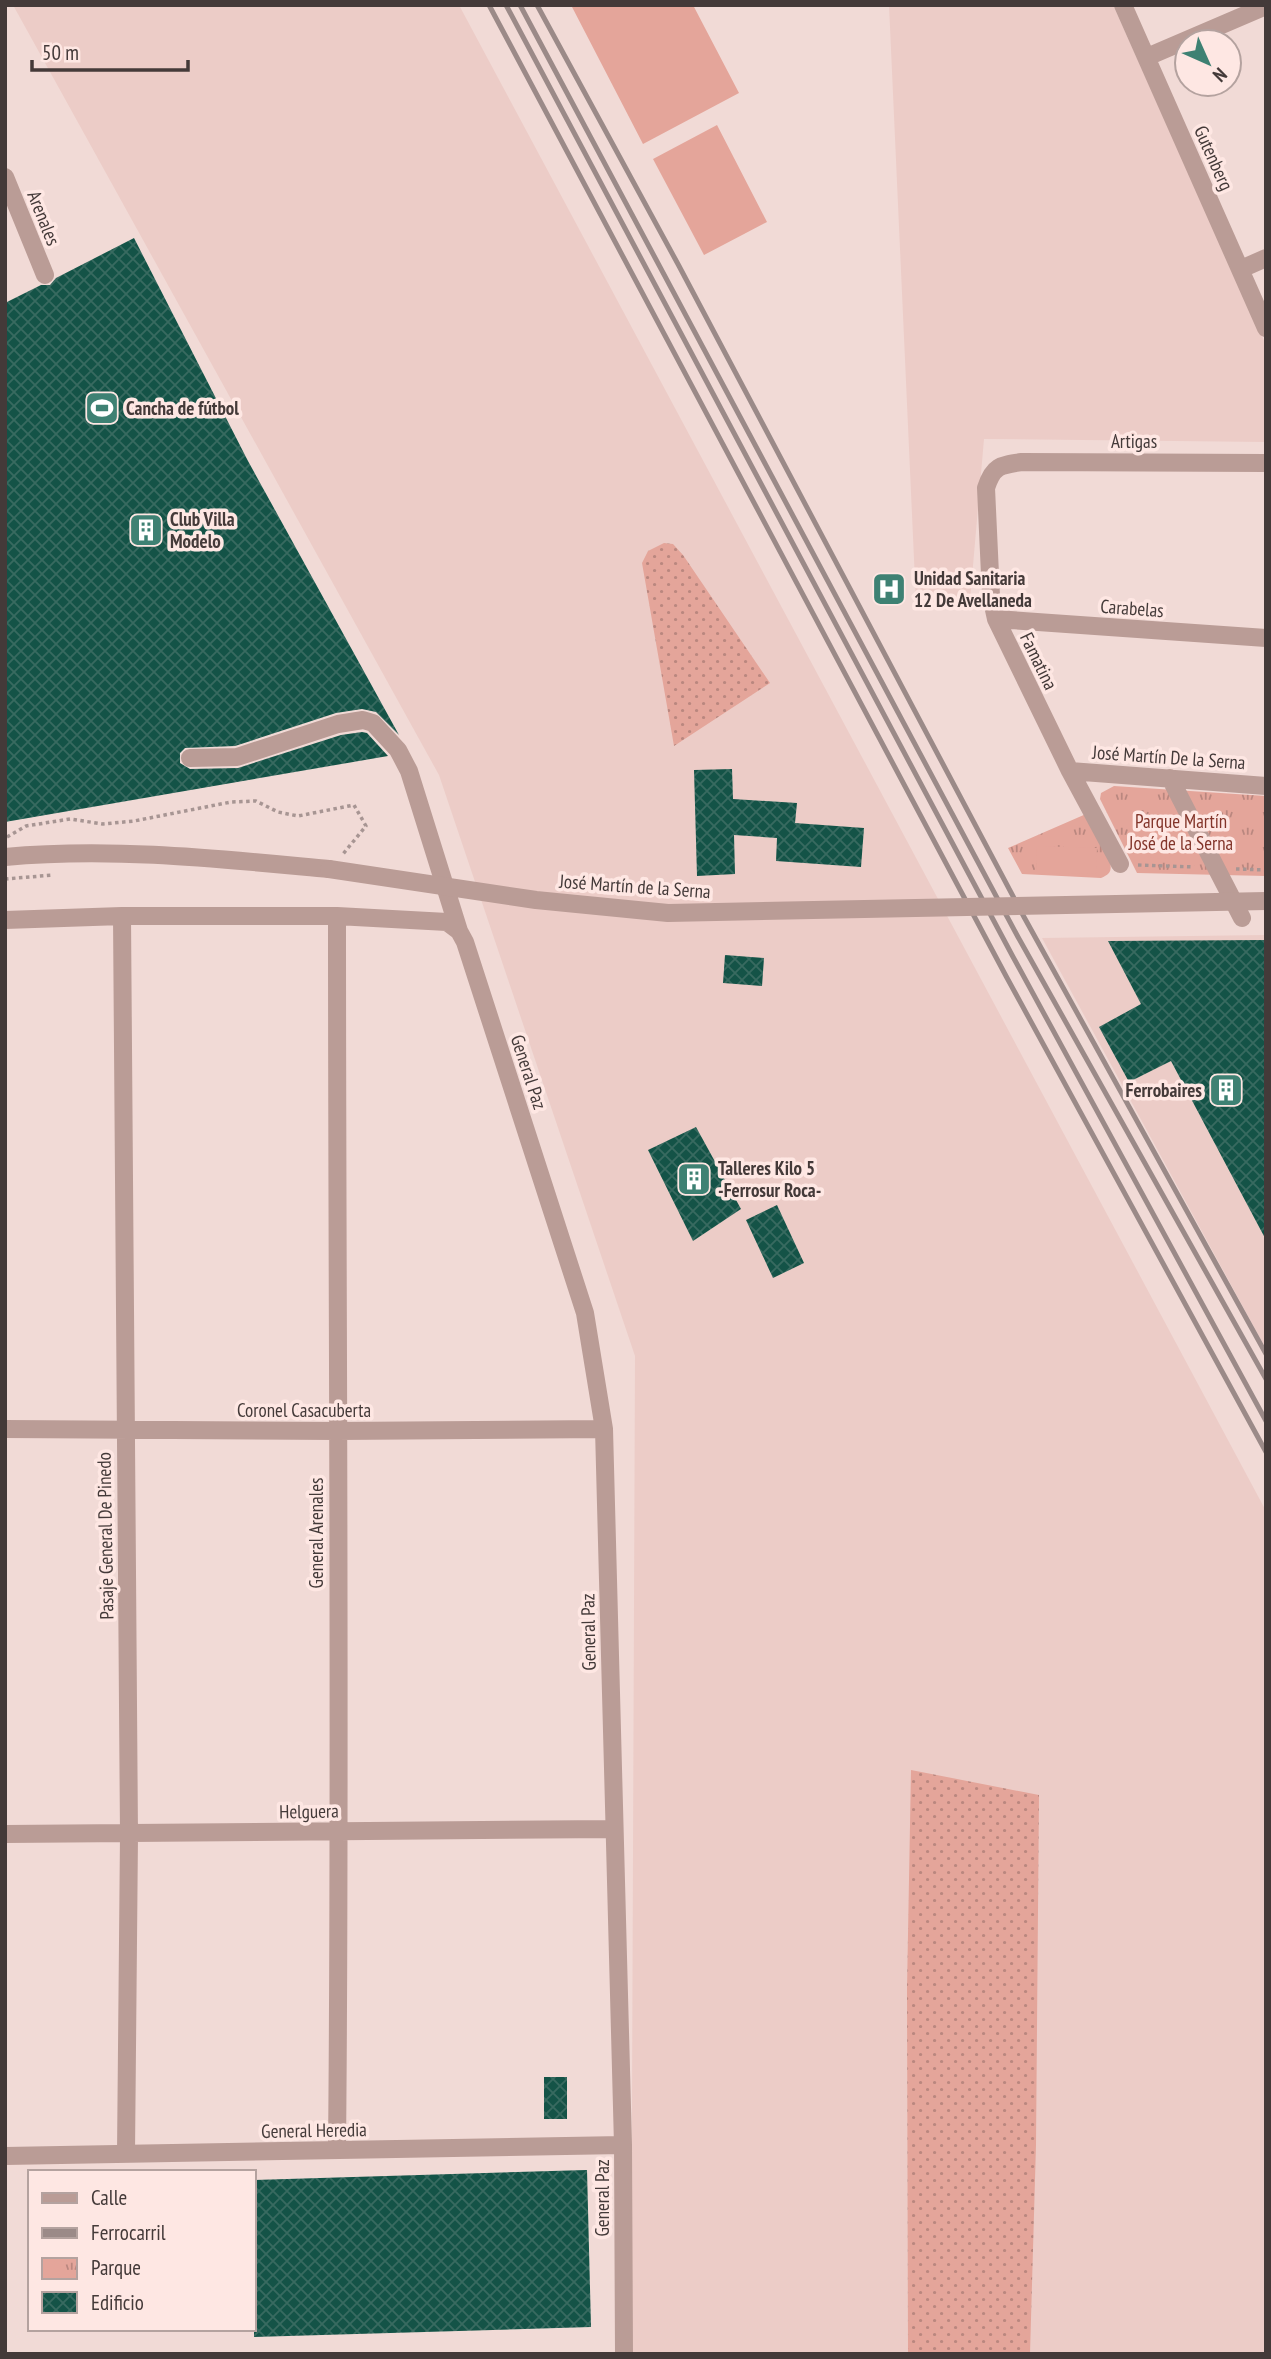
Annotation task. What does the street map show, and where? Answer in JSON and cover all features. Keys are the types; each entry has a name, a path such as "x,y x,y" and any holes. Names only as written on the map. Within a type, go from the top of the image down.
{"street":[{"name":"Gutenberg","path":"1124,5 1266,328"},
{"path":"1147,57 1266,6"},
{"name":"Arenales","path":"5,177 45,275"},
{"path":"1241,269 1266,258"},
{"name":"Artigas","path":"1002,465 1022,462 1266,463"},
{"name":"Famatina","path":"1002,465 990,474 986,488 991,596 996,620 1070,771 1120,864"},
{"name":"Carabelas","path":"996,620 1266,638"},
{"name":"General Paz","path":"190,758 237,757 338,724 363,720 373,723 398,750 409,771 585,1313 604,1429 622,2145 624,2354"},
{"name":"José Martín De la Serna","path":"1070,771 1266,786"},
{"path":"1170,778 1242,918"},
{"name":"José Martín de la Serna","path":"5,857 86,853 187,856 329,869 536,900 668,913 1266,901"},
{"path":"5,920 122,916 337,916 447,922 459,931"},
{"name":"Pasaje General De Pinedo","path":"122,916 129,1835 126,2154"},
{"name":"General Arenales","path":"337,916 340,1832 337,2150"},
{"name":"Coronel Casacuberta","path":"5,1429 604,1429"},
{"name":"Helguera","path":"5,1834 614,1829"},
{"name":"General Heredia","path":"5,2156 622,2145"}],"path":[{"path":"5,838 26,826 70,819 103,824 134,821 202,807 243,802 256,802 278,812 298,816 354,805 366,826"}],"shaded area":[{"path":"13,5 459,5 1266,1511 1266,2354 631,2354 635,1356 439,775"},
{"path":"889,5 1113,5 1266,345 1266,442 984,439 970,600 916,603"},
{"path":"1266,935 1266,1349 1042,938"}],"green space":[{"path":"571,5 693,5 739,93 643,144"},
{"path":"717,125 767,222 704,255 653,159"},
{"path":"664,543 673,544 683,555 770,683 674,746 642,563 648,551"},
{"name":"Parque Martín José de la Serna","path":"1114,786 1266,796 1266,876 1137,873 1100,799 1101,793"},
{"path":"1160,811 1177,818 1184,835 1177,852 1160,859 1143,852 1136,835 1143,818"},
{"path":"1086,814 1110,861 1108,874 1101,878 1022,874 1008,848"},
{"path":"1037,846 1097,848 1096,874 1036,873"},
{"path":"911,1770 1039,1795 1036,2145 1030,2354 908,2354 907,1989"}],"building":[{"name":"Club Villa Modelo","path":"134,238 248,461 399,735 376,712 362,709 336,713 235,746 185,748 180,753 180,763 190,769 238,768 341,735 362,732 367,733 388,756 5,822 5,303 41,285 50,285 56,278"},
{"path":"732,769 733,799 797,803 795,823 864,828 861,867 776,861 777,838 734,835 735,874 697,876 694,770"},
{"name":"Ferrobaires","path":"1266,940 1266,1240 1171,1061 1129,1082 1099,1027 1141,1004 1108,941"},
{"path":"725,955 764,958 762,986 723,983"},
{"name":"Talleres Kilo 5 -Ferrosur Roca-","path":"696,1127 741,1209 693,1241 648,1150"},
{"name":"Talleres Kilo 5 -Ferrosur Roca-","path":"777,1205 804,1263 773,1278 746,1220"},
{"path":"544,2077 567,2077 567,2119 544,2119"},
{"path":"587,2170 591,2327 254,2337 256,2180"}],"railway":[{"path":"489,5 1006,976 1266,1452"},
{"path":"506,5 1012,955 1266,1421"},
{"path":"520,5 1018,937 1266,1379"},
{"path":"537,5 679,266 1024,917 1266,1354"}],"place":[{"name":"Cancha de fútbol","path":"102,408"},
{"name":"Club Villa Modelo","path":"146,530"},
{"name":"Unidad Sanitaria 12 De Avellaneda","path":"889,589"},
{"name":"Ferrobaires","path":"1226,1090"},
{"name":"Talleres Kilo 5 -Ferrosur Roca-","path":"694,1179"}]}
